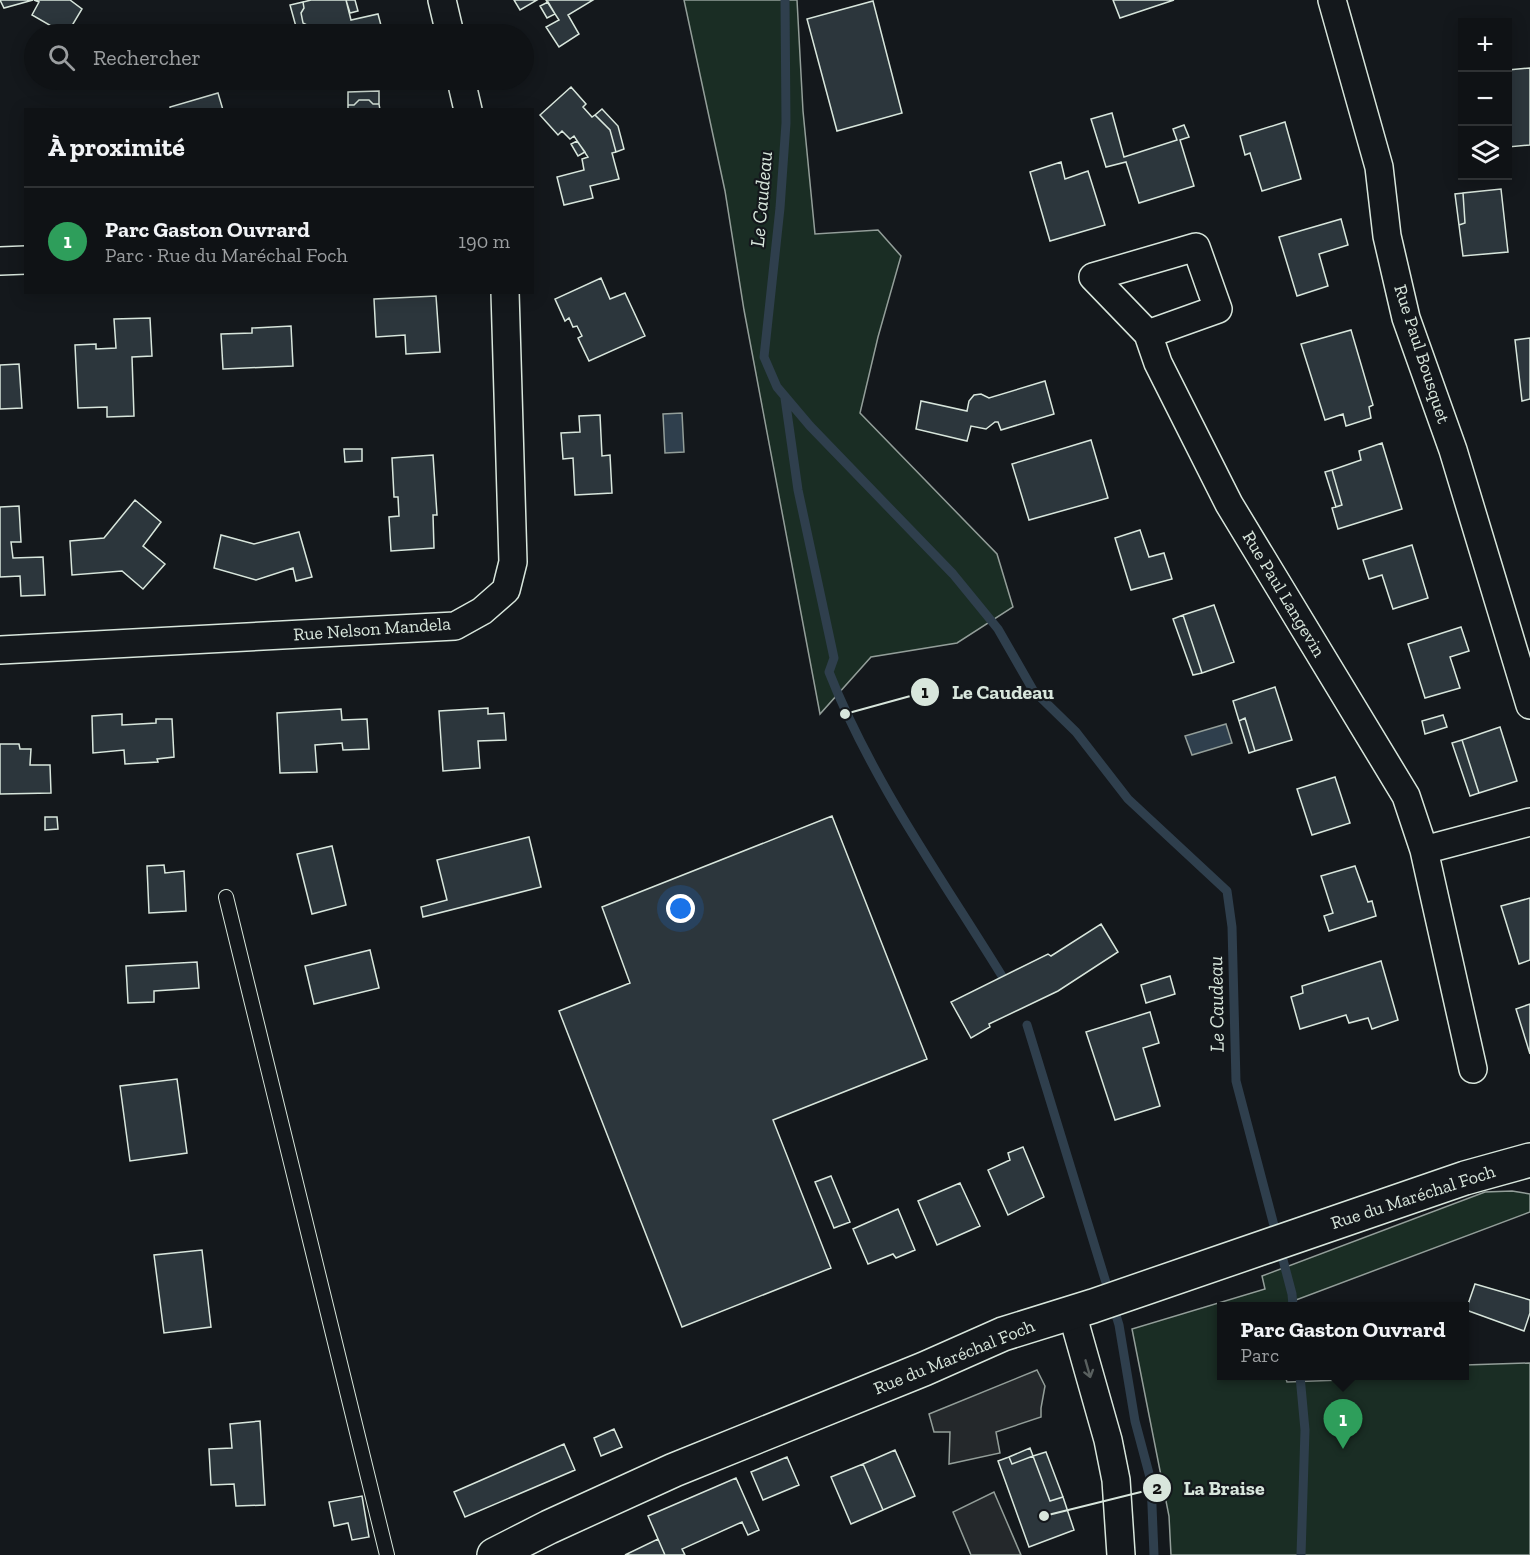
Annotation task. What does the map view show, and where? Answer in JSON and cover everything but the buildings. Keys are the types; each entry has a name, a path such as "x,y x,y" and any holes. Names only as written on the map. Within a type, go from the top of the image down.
{"main road":[{"name":"Rue du Maréchal Foch","path":"494,1555 549,1527 674,1470 924,1369 1003,1334 1083,1309 1466,1178 1530,1160"}],"street":[{"path":"442,0 448,24"},
{"name":"Rue Paul Bousquet","path":"1332,0 1379,167 1387,236 1406,318 1453,450 1530,705"},
{"path":"463,90 468,108"},
{"path":"0,261 24,260"},
{"name":"Rue Nelson Mandela","path":"0,650 456,626 482,611 506,590 513,562 505,294"},
{"name":"Rue Paul Langevin","path":"1148,334 1158,363 1229,504 1406,796 1424,850 1473,1069"},
{"path":"1424,850 1530,822"},
{"path":"1083,1309 1116,1480 1121,1555"}],"lane":[{"path":"226,897 387,1555"}],"green space":[{"path":"684,0 797,0 803,111 815,234 878,230 901,256 860,413 997,554 1013,607 957,643 871,657 820,714 744,310 725,191"},
{"path":"1512,1191 1530,1194 1530,1212 1291,1302 1222,1302 1265,1289 1262,1276 1485,1192"},
{"path":"1217,1303 1217,1380 1286,1380 1287,1382 1469,1380 1469,1365 1530,1363 1530,1555 1171,1555 1169,1516 1132,1329"}],"shaded area":[{"path":"1037,1370 1045,1386 1041,1417 996,1432 1000,1453 949,1464 950,1432 934,1432 929,1414"},
{"path":"994,1492 1021,1555 971,1555 953,1512"}],"water":[{"path":"682,413 684,452 665,453 663,414"},
{"path":"1226,724 1232,743 1192,755 1185,736"}],"waterway":[{"name":"Le Caudeau","path":"785,0 786,123 780,208 764,357 777,387 810,426 953,574 998,629 1033,690 1076,732 1128,799 1227,891 1232,927 1236,1081 1293,1302"},
{"name":"Le Caudeau","path":"785,398 798,490 834,658 829,672 846,712 887,790 1002,976"},
{"name":"Le Caudeau","path":"1027,1025 1119,1325 1135,1421 1151,1481 1154,1555"},
{"name":"Le Caudeau","path":"1300,1380 1305,1430 1301,1555"}],"place":[{"name":"Le Caudeau","path":"845,714"},
{"name":"Parc Gaston Ouvrard","path":"1343,1449"},
{"name":"La Braise","path":"1044,1516"}]}
